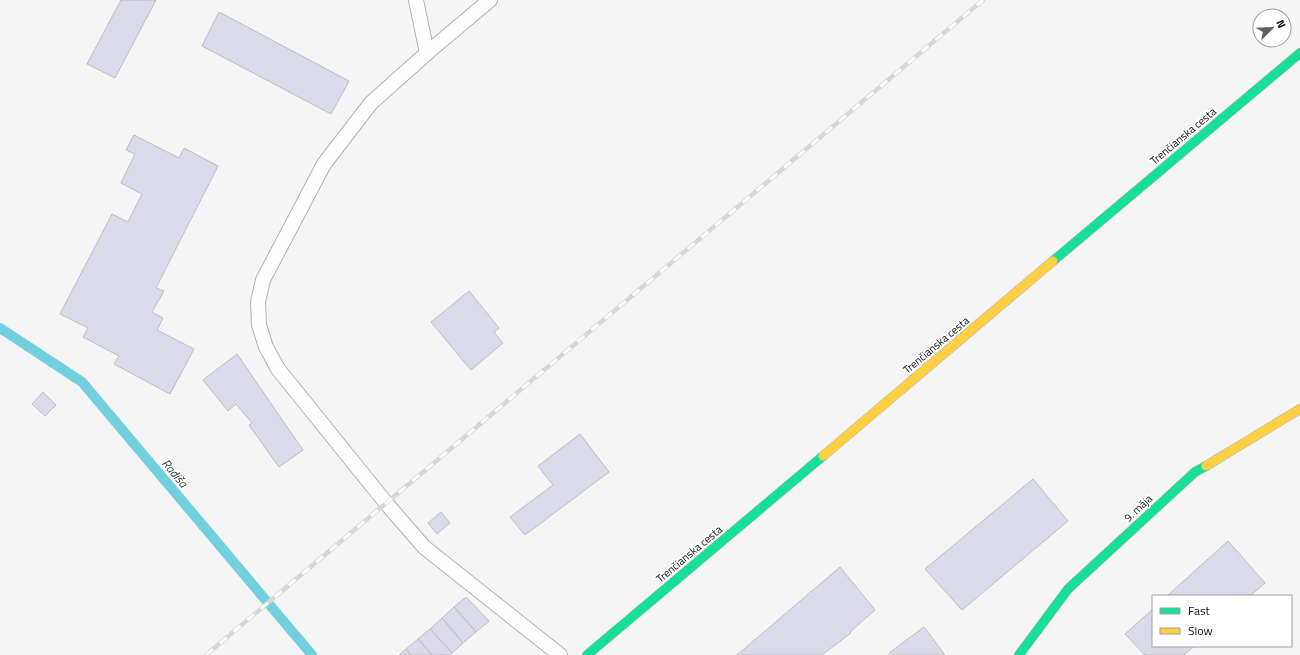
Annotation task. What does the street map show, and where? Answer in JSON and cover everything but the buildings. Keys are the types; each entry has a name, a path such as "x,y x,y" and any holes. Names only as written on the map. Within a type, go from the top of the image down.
{"main road":[{"name":"Trenčianska cesta","path":"587,655 1300,53"},
{"name":"9. mája","path":"1019,655 1068,588 1195,472 1300,409"}],"lane":[{"path":"416,0 427,53"},
{"path":"490,0 371,103 324,164 263,280 258,302 259,324 266,347 278,369 386,503 424,546 560,655"}],"waterway":[{"name":"Radiša","path":"0,328 82,382 312,655"}],"railway":[{"path":"206,655 983,0"}],"traffic: fast":[{"path":"1053,261 1300,53"},
{"path":"587,655 823,456"},
{"path":"1019,655 1068,589 1195,472 1206,466"}],"traffic: slow":[{"path":"823,456 1053,261"},
{"path":"1206,466 1300,409"}]}
